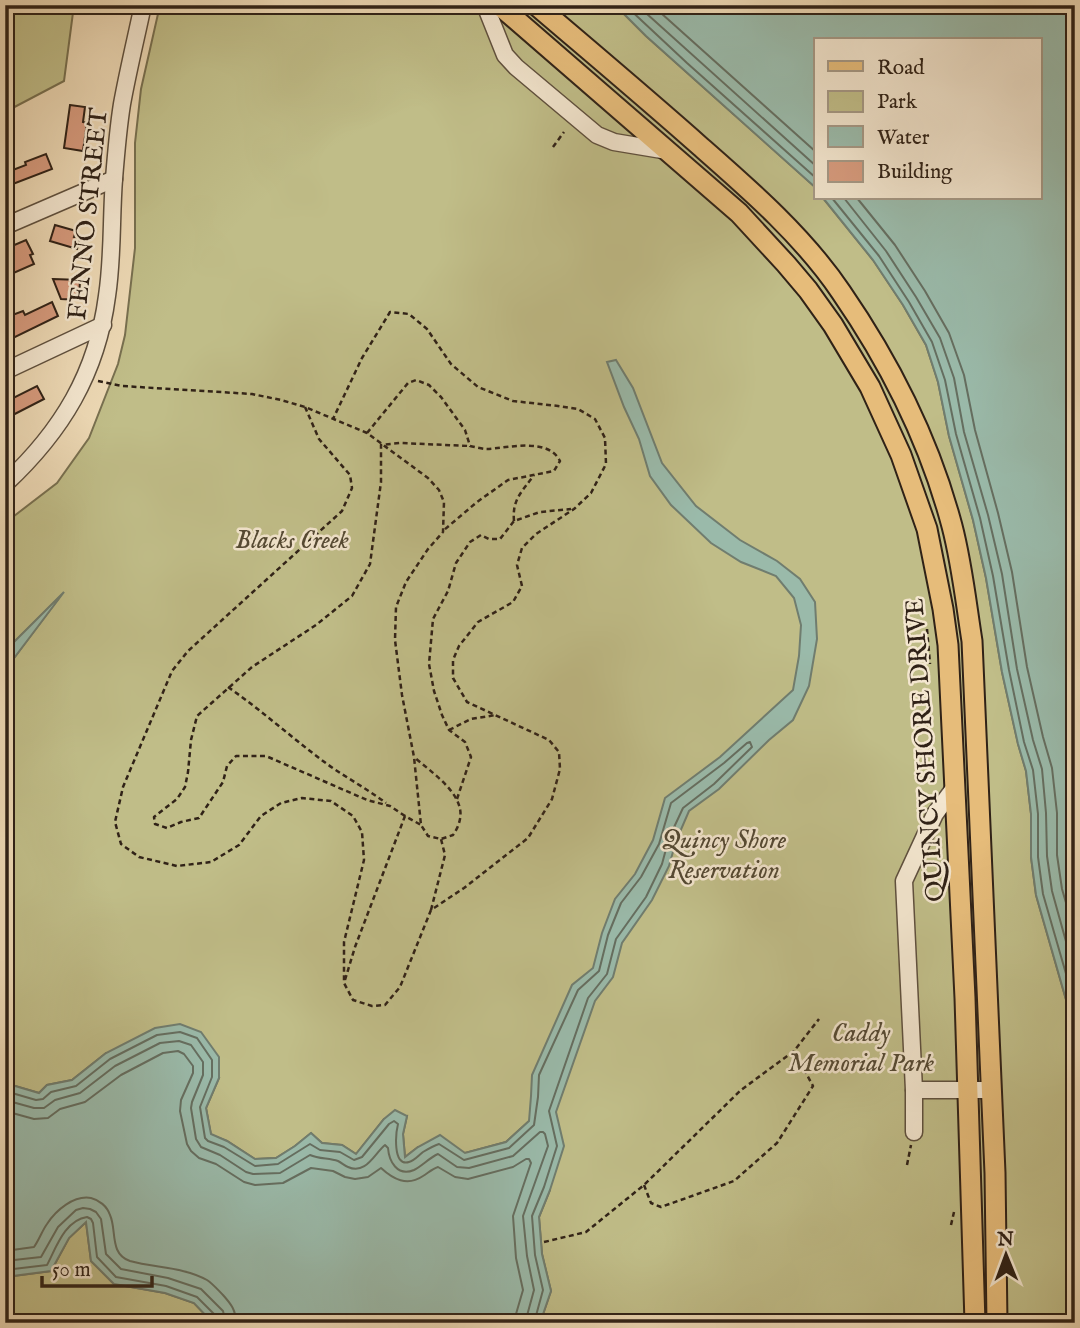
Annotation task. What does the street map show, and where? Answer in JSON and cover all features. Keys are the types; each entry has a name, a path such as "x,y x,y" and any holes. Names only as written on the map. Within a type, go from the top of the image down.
{"main road":[{"name":"QUINCY SHORE DRIVE","path":"499,5 739,213 786,264 808,290 852,356 870,387 901,455 927,529 943,609 947,645 968,1090 975,1323"},
{"name":"QUINCY SHORE DRIVE","path":"536,5 736,178 779,218 805,247 841,290 881,355 927,451 952,526 972,641 995,1173 997,1323"}],"street":[{"name":"FENNO STREET","path":"5,484 30,461 55,431 85,379 103,325 108,293 121,107 143,5"},
{"path":"485,5 505,55 597,135 614,142 667,151"},
{"path":"5,226 114,179"},
{"path":"5,371 103,325"},
{"path":"914,1132 904,881 935,814 955,787"},
{"path":"914,1090 991,1090"}],"path":[{"path":"553,146 564,132"},
{"path":"333,419 362,358 390,312 409,314 427,330 451,364 478,387 513,401 578,410 595,419 605,438 606,464 591,493 574,509 536,534 522,548 517,565 522,586 518,594 513,602 478,622 459,646 453,660 453,678 467,702 549,740 559,752 561,769 552,799 528,838 431,910"},
{"path":"85,379 121,386 252,394 304,407 367,433 429,478 439,490 444,502 443,532"},
{"path":"367,433 408,383 416,380 429,385 441,397 465,430 470,446"},
{"path":"304,407 319,439 350,475 352,488 342,511 188,651 172,671 123,786 115,822 121,844 139,857 177,866 211,862 239,845 261,816 281,803 302,798 331,801 353,816 362,832 365,860 344,942 344,983 353,1000 372,1006 385,1005 400,987 431,910 445,855 441,839"},
{"path":"381,445 400,443 485,449 537,447 550,450 560,461 554,471 508,480 443,532 406,582 396,607 395,640 414,757 421,825"},
{"path":"381,445 381,482 370,564 352,596 316,625 252,667 197,716 185,787 177,799 154,817 155,824 167,828 199,818 223,782 227,766 236,756 266,756 367,800 390,806"},
{"path":"514,522 513,509 517,498 535,475"},
{"path":"457,799 471,757 464,742 449,730 434,691 429,664 433,619 448,592 456,563 470,542 481,535 489,539 500,539 514,522 540,512 574,509"},
{"path":"927,623 931,670"},
{"path":"228,687 326,764 421,825 428,835 441,839 453,835 460,820 460,804 444,782 414,757"},
{"path":"449,730 471,719 496,715"},
{"path":"344,983 405,816"},
{"path":"544,1242 586,1232 644,1185 741,1090 794,1051 819,1018"},
{"path":"644,1185 651,1203 661,1208 734,1181 777,1143 813,1086 794,1051"},
{"path":"907,1165 914,1132"},
{"path":"951,1225 956,1203"}],"green space":[{"path":"5,5 74,5 64,81 5,112"},
{"name":"Quincy Shore Reservation","path":"160,5 615,5 814,186 814,200 825,200 873,260 926,345 938,382 949,436 973,520 1002,672 1026,771 1036,895 1069,1010 1075,1041 1075,1323 540,1323 551,1291 542,1254 539,1217 550,1190 529,1121 506,1142 465,1153 418,1147 405,1157 403,1134 407,1116 384,1119 356,1154 342,1145 322,1143 311,1133 276,1158 255,1159 227,1141 211,1135 206,1108 219,1078 106,1053 72,1080 47,1085 39,1093 5,1083 5,670 59,598 5,651 5,523 57,483 89,438 118,364 125,335 135,248 135,143 141,89"},
{"path":"86,1222 91,1261 114,1284 165,1293 194,1303 213,1323 5,1323 5,1277 51,1271 69,1238"}],"water":[{"path":"615,5 1075,5 1075,1041 1069,1010 1036,895 1026,771 1002,672 973,520 949,436 938,382 926,345 903,305 873,260 825,200 1042,200 1042,38 814,38 814,186"},
{"path":"616,360 633,388 662,463 696,506 740,540 777,561 800,579 815,602 817,639 809,686 793,720 719,789 689,811 669,866 652,900 622,943 613,977 595,1001 556,1112 564,1146 539,1217 542,1254 551,1291 540,1323 213,1323 194,1303 165,1293 114,1284 91,1261 86,1222 69,1238 51,1271 5,1277 5,1083 39,1093 47,1085 72,1080 106,1053 155,1028 180,1024 201,1032 219,1057 219,1078 206,1108 211,1134 255,1159 276,1158 311,1133 322,1143 342,1145 356,1154 384,1119 395,1110 407,1116 403,1134 405,1157 440,1135 465,1153 506,1142 529,1121 532,1075 572,985 593,968 615,899 635,874 653,840 665,798 720,757 793,690 799,656 801,625 794,598 776,576 741,562 711,543 671,505 650,476 639,439 607,362"},
{"path":"64,592 5,670 5,651"}],"building":[{"path":"70,105 85,107 83,122 87,123 83,151 64,148"},
{"path":"46,154 52,169 5,187 5,173"},
{"path":"55,225 76,231 74,237 80,238 77,249 50,241"},
{"path":"26,240 33,254 30,255 34,264 9,275 5,268 5,249"},
{"path":"53,279 80,280 79,300 61,299"},
{"path":"52,302 58,316 11,339 5,327 11,325 7,317 23,311 25,315"},
{"path":"37,386 44,399 5,419 5,402"}],"park label":[{"name":"Blacks Creek","path":"292,539"},
{"name":"Caddy Memorial Park","path":"861,1047"}]}
